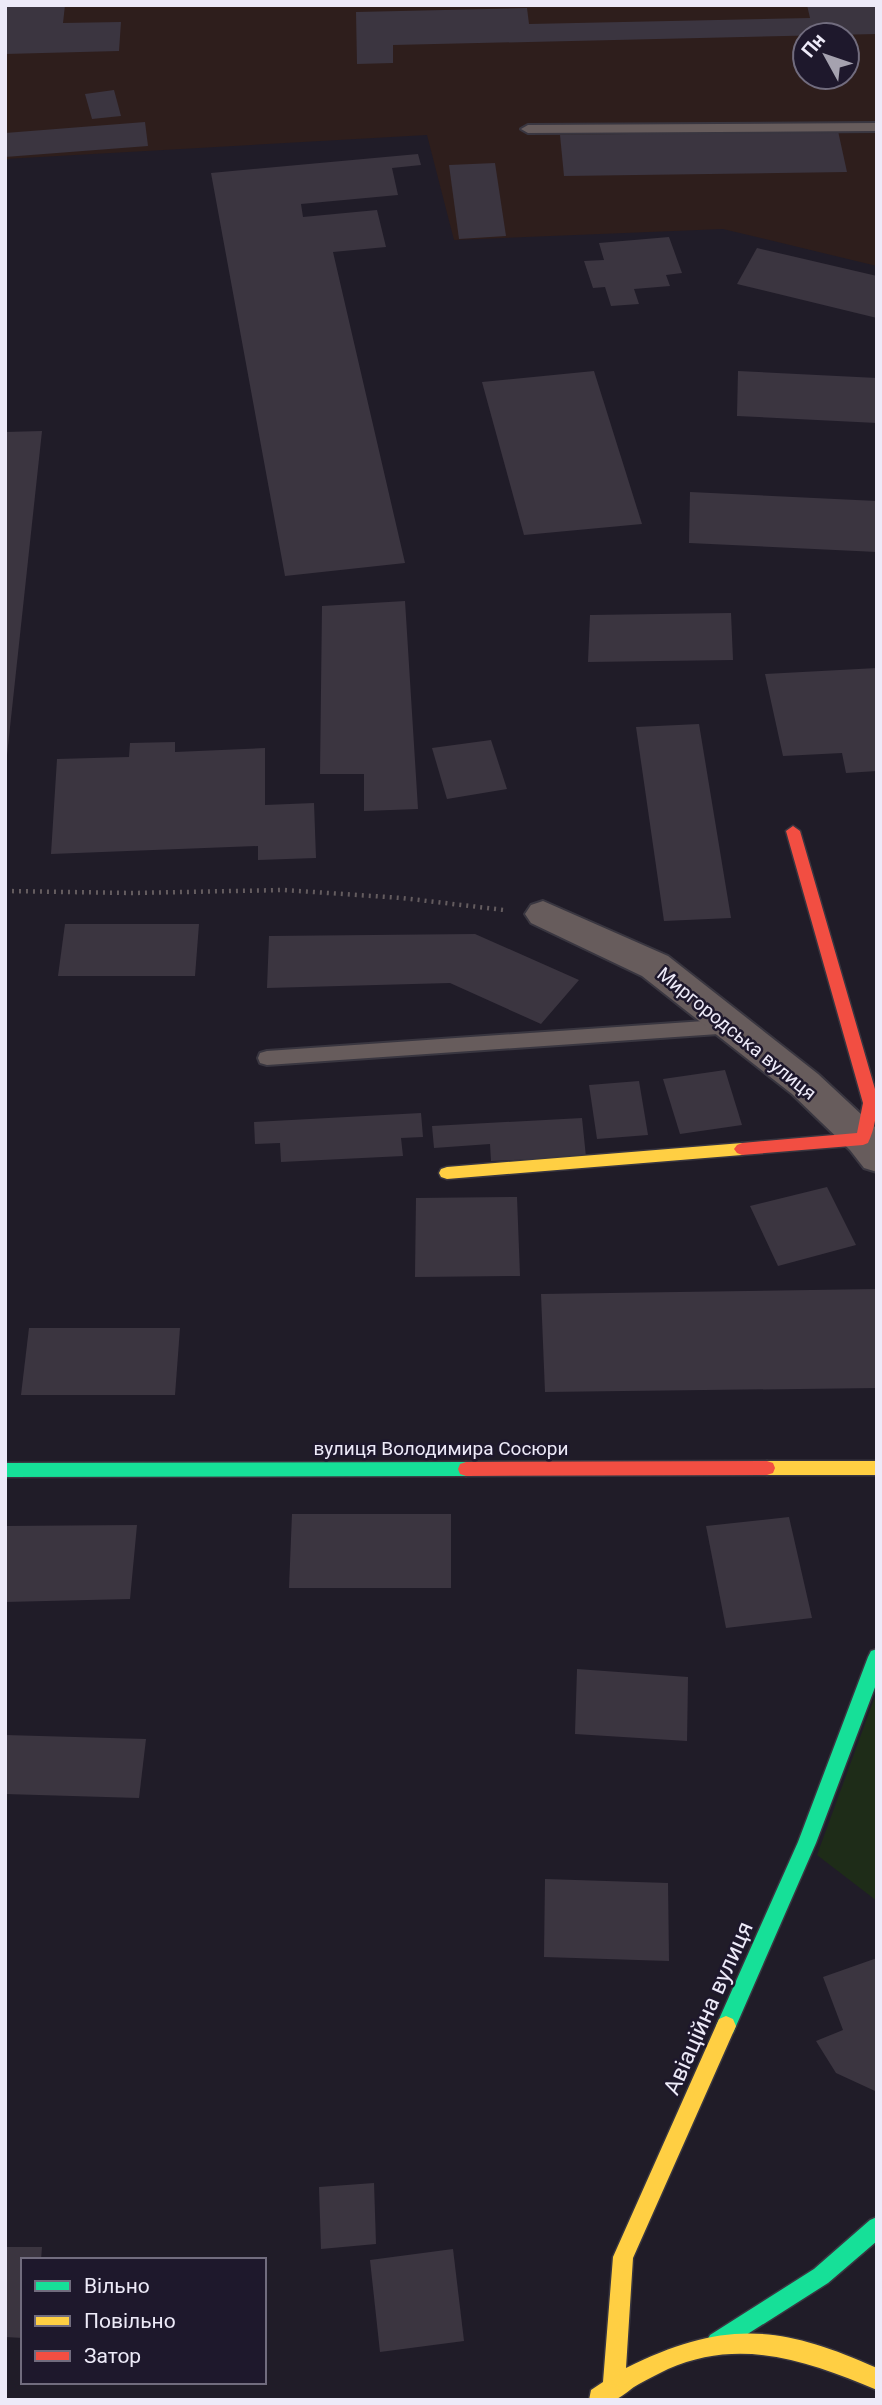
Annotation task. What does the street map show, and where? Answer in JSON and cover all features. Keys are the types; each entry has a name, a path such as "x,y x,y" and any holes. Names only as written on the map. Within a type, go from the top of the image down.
{"street":[{"path":"447,1173 870,1148 871,1102 793,831"},
{"name":"Миргородська вулиця","path":"543,914 655,966 806,1084 870,1148"},
{"name":"вулиця Володимира Сосюри","path":"5,1470 877,1468"},
{"name":"Авіаційна вулиця","path":"614,2384 623,2257 807,1843 877,1657"},
{"path":"714,2344 791,2298 860,2245 877,2227"},
{"path":"597,2400 614,2384 662,2359 714,2344 763,2342 813,2351 860,2369 877,2379"}],"lane":[{"path":"528,129 877,127"},
{"path":"267,1058 733,1026"}],"path":[{"path":"5,891 132,893 284,890 402,898 543,914"}],"shaded area":[{"path":"5,5 877,5 877,266 723,229 454,240 427,135 5,159"}],"green space":[{"path":"877,1691 877,1901 817,1855"}],"building":[{"path":"5,5 65,5 63,23 121,22 119,51 5,54"},
{"path":"807,5 877,5 877,34 861,34 861,21 791,21 791,36 393,45 393,63 357,64 356,12 527,8 529,24 810,18"},
{"path":"114,90 121,116 92,119 85,94"},
{"path":"145,122 148,146 5,157 5,133"},
{"path":"838,131 847,172 564,176 560,135"},
{"path":"418,154 421,165 392,168 398,195 301,204 303,217 377,210 386,247 333,252 405,563 285,576 211,173"},
{"path":"495,163 506,236 459,239 449,165"},
{"path":"669,237 682,273 666,275 670,286 634,289 639,304 611,306 605,287 593,288 584,261 604,260 599,243"},
{"path":"757,248 877,276 877,318 737,284"},
{"path":"594,371 642,524 524,535 482,382"},
{"path":"738,371 877,378 877,423 737,416"},
{"path":"42,431 7,755 5,755 5,432"},
{"path":"690,492 877,501 877,552 689,543"},
{"path":"405,601 418,809 364,811 364,774 320,774 322,606"},
{"path":"731,613 733,660 588,662 590,615"},
{"path":"877,668 877,771 846,773 842,753 783,756 765,674"},
{"path":"699,724 731,918 664,921 636,727"},
{"path":"491,740 507,789 447,799 432,748"},
{"path":"175,742 175,752 265,748 265,805 314,803 316,858 258,860 258,846 51,854 57,759 129,757 130,743"},
{"path":"65,924 199,924 195,976 58,976"},
{"path":"475,934 579,980 541,1024 450,983 267,988 269,936"},
{"path":"725,1070 742,1125 680,1134 663,1079"},
{"path":"639,1081 648,1135 597,1139 589,1085"},
{"path":"421,1113 423,1137 401,1138 403,1156 281,1162 280,1143 255,1144 254,1122"},
{"path":"582,1118 586,1157 491,1161 490,1144 434,1148 432,1126"},
{"path":"827,1187 856,1245 778,1266 750,1206"},
{"path":"517,1197 520,1276 415,1277 416,1198"},
{"path":"877,1289 877,1388 545,1392 541,1294"},
{"path":"29,1328 180,1328 175,1395 21,1395"},
{"path":"292,1514 451,1514 451,1588 289,1588"},
{"path":"789,1517 812,1618 726,1628 706,1526"},
{"path":"137,1525 130,1599 5,1602 5,1526"},
{"path":"577,1669 688,1677 687,1741 575,1734"},
{"path":"5,1735 146,1739 139,1798 5,1794"},
{"path":"545,1879 668,1883 669,1961 544,1957"},
{"path":"877,1958 875,2091 836,2073 816,2041 843,2030 823,1977"},
{"path":"374,2183 376,2244 321,2249 319,2187"},
{"path":"5,2247 42,2247 41,2258 21,2258 21,2338 5,2337"},
{"path":"453,2249 464,2341 380,2352 370,2260"}],"traffic: fast":[{"path":"5,1470 466,1469"},
{"path":"726,2026 807,1843 877,1657"},
{"path":"717,2342 821,2276 877,2227"}],"traffic: slow":[{"path":"447,1173 742,1149"},
{"path":"767,1468 877,1468"},
{"path":"614,2384 623,2257 726,2026"},
{"path":"599,2398 633,2375 667,2359 701,2348 735,2344 769,2344 804,2351 840,2362 877,2379"}],"traffic: jam":[{"path":"742,1149 863,1139 871,1103 793,831"},
{"path":"466,1469 767,1468"}]}
